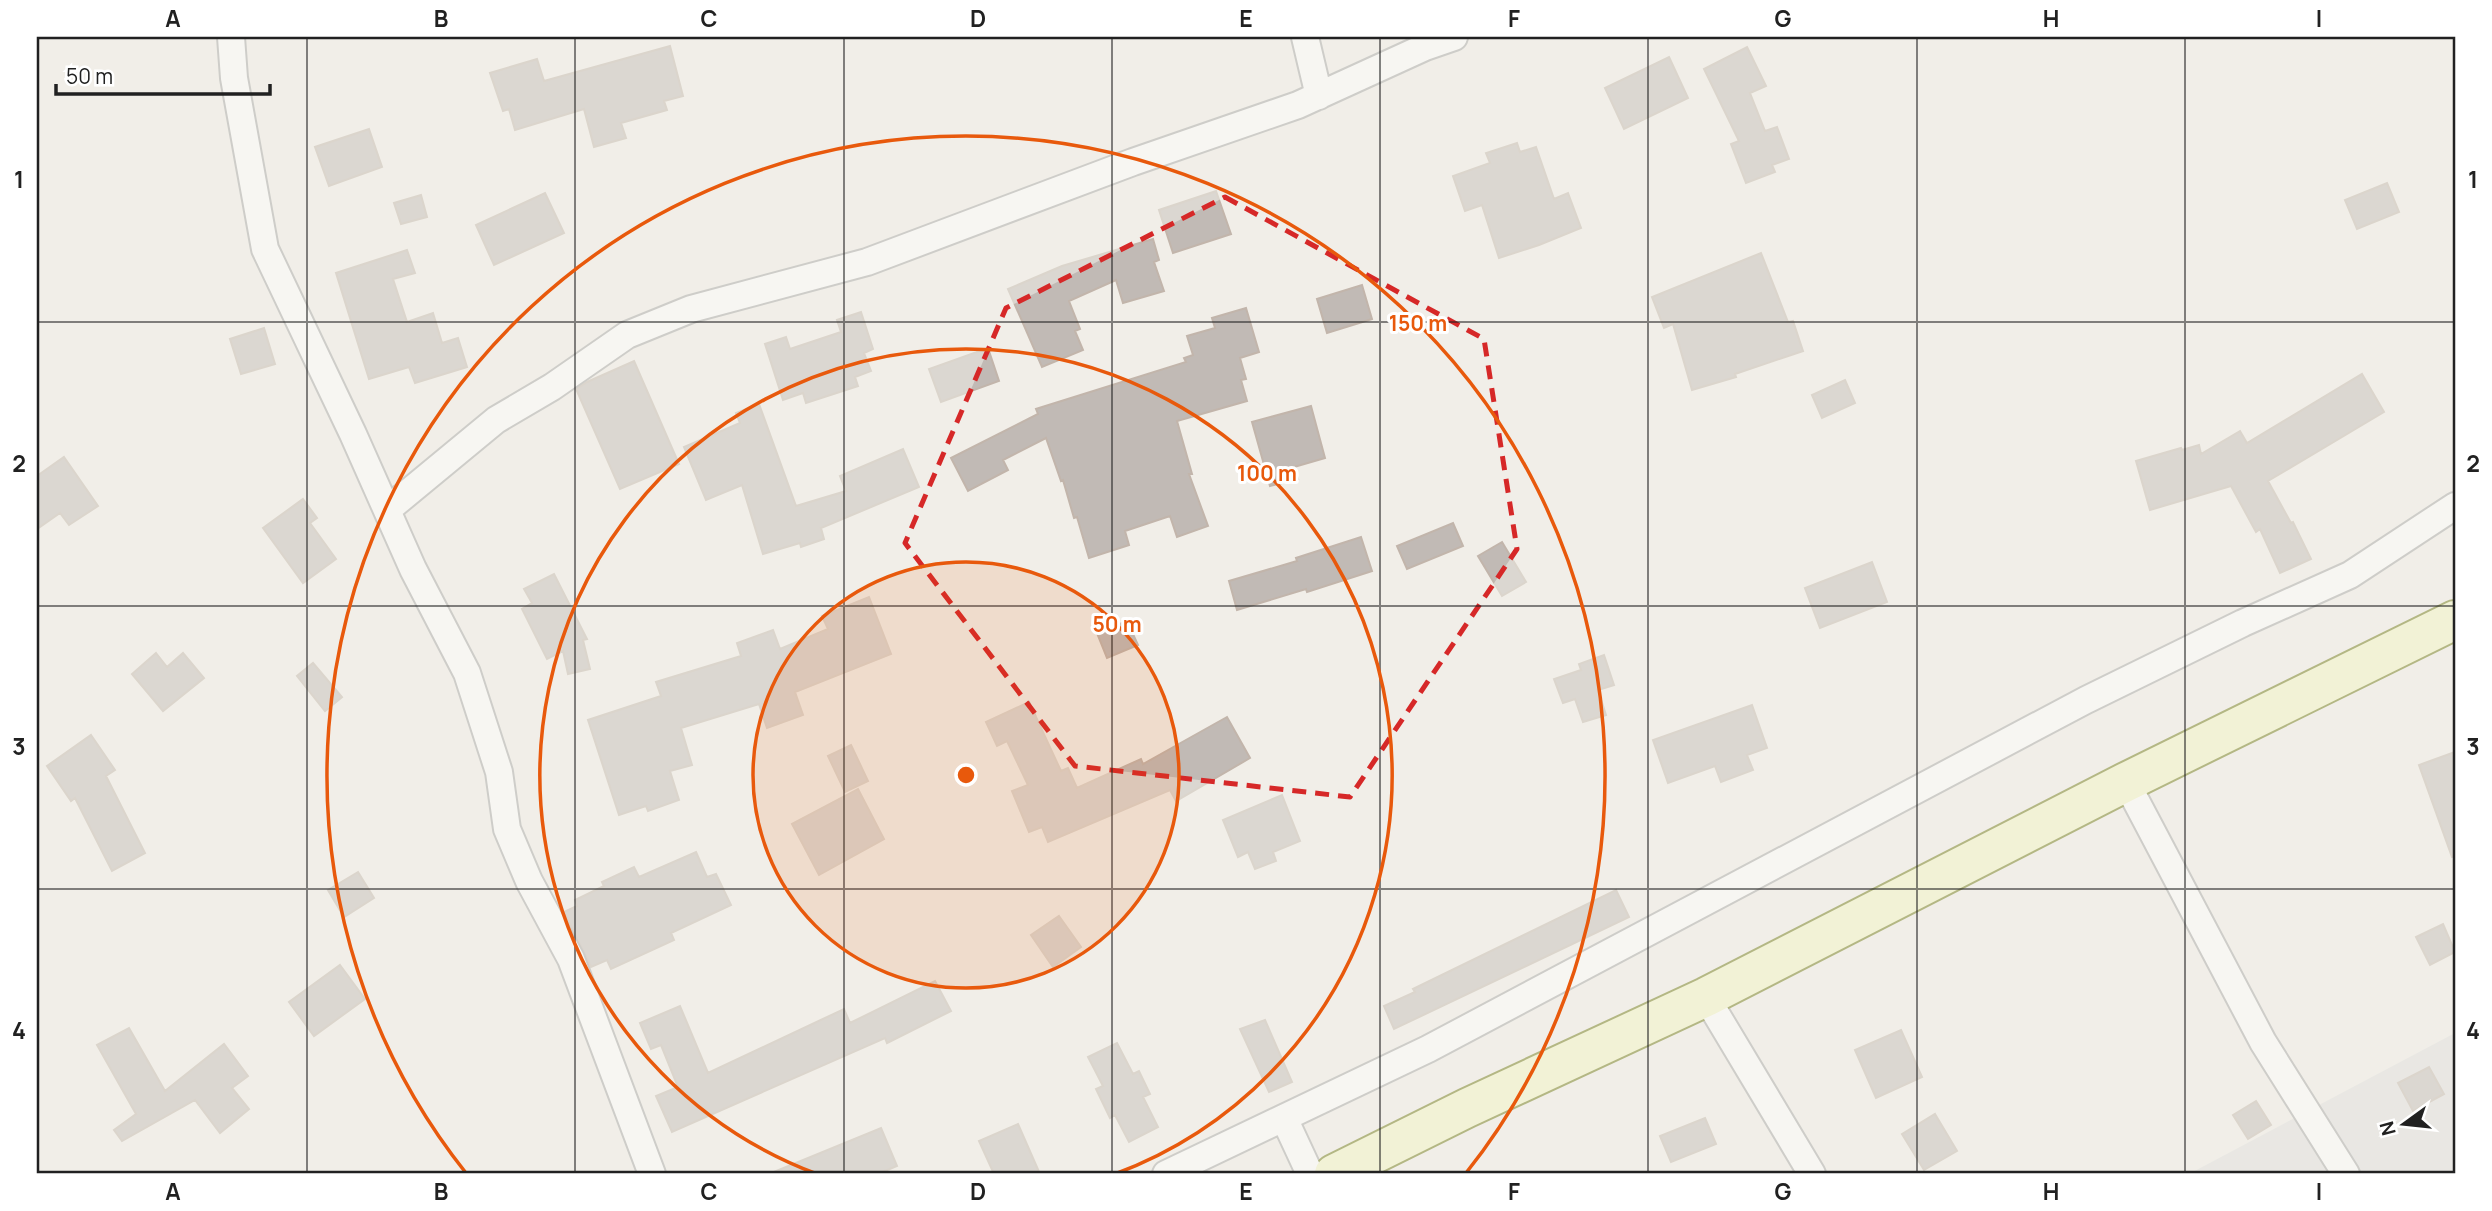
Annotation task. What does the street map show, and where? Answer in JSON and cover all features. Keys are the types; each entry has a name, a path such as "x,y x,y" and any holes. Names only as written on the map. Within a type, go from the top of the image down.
{"main road":[{"path":"1334,1174 1467,1108 1706,997 2126,782 2455,620"}],"street":[{"path":"231,37 234,78 265,249 413,569 467,673 499,772 507,829 529,881 571,959 652,1174"},
{"path":"1305,37 1319,96"},
{"path":"387,510 496,420 552,387 627,335 691,309 867,262 1133,162 1298,105 1425,47 1454,37"},
{"path":"1166,1174 1428,1049 2086,700 2243,623 2350,575 2455,506"},
{"path":"2126,782 2263,1042 2346,1174"},
{"path":"1706,997 1812,1174"},
{"path":"1284,1118 1310,1174"}],"highlighted area":[{"path":"1225,197 1484,339 1517,549 1350,797 1075,766 905,543 1006,308"}],"shaded area":[{"path":"2455,1033 2455,1174 2189,1174"}],"building":[{"path":"670,46 683,96 664,101 667,110 621,123 626,138 594,147 584,109 515,130 509,109 503,111 490,73 537,59 544,81"},
{"path":"1747,47 1766,86 1750,93 1765,131 1777,127 1789,159 1772,165 1775,172 1746,183 1731,144 1739,141 1704,69"},
{"path":"1669,57 1688,98 1624,129 1605,88"},
{"path":"369,129 382,167 329,186 315,147"},
{"path":"1517,143 1520,152 1536,147 1554,199 1568,193 1581,228 1499,258 1482,205 1465,211 1453,176 1490,163 1486,153"},
{"path":"2387,183 2399,212 2357,229 2345,200"},
{"path":"1216,191 1231,234 1173,253 1159,210"},
{"path":"545,193 564,233 494,265 476,225"},
{"path":"421,195 427,217 401,224 394,203"},
{"path":"1153,239 1159,260 1154,262 1164,291 1123,303 1116,280 1069,301 1080,329 1075,331 1083,350 1042,367 1008,289 1062,266"},
{"path":"407,250 415,273 393,279 407,322 433,313 442,343 458,338 467,367 415,383 409,367 369,379 336,273"},
{"path":"1761,253 1788,322 1793,321 1803,351 1735,374 1736,377 1692,390 1673,324 1664,328 1652,297"},
{"path":"1362,285 1372,319 1327,333 1317,299"},
{"path":"1246,308 1259,352 1240,358 1246,379 1241,380 1247,401 1177,421 1192,474 1189,474 1208,526 1177,537 1170,516 1125,531 1129,545 1089,558 1077,517 1074,518 1063,480 1061,481 1046,438 1003,460 1008,470 968,491 951,458 1038,414 1036,409 1186,362 1184,358 1193,355 1187,336 1215,328 1212,318"},
{"path":"861,312 873,349 864,353 871,371 855,377 858,386 806,403 803,393 783,400 765,344 786,337 790,349 841,332 837,320"},
{"path":"264,328 275,364 241,374 230,339"},
{"path":"988,348 999,381 941,402 929,369"},
{"path":"634,361 679,464 620,489 576,389"},
{"path":"2362,374 2384,412 2268,481 2311,559 2280,573 2260,529 2256,532 2231,486 2150,510 2136,461 2199,445 2201,454 2240,431 2247,443"},
{"path":"1845,380 1855,403 1822,418 1812,395"},
{"path":"759,404 796,506 846,491 840,476 903,449 919,487 821,528 824,539 801,547 800,543 763,554 742,485 706,500 684,447 740,423 736,413"},
{"path":"1311,406 1325,458 1294,467 1298,479 1270,486 1252,422"},
{"path":"64,457 98,506 69,525 60,513 37,529 37,476"},
{"path":"303,499 317,518 310,523 336,559 303,583 263,528"},
{"path":"1453,523 1463,546 1407,569 1397,546"},
{"path":"1361,537 1372,571 1307,592 1306,589 1237,610 1229,581 1297,561 1296,558"},
{"path":"1502,542 1526,582 1502,596 1478,556"},
{"path":"1872,562 1887,602 1820,628 1805,588"},
{"path":"554,574 587,639 583,640 590,669 568,674 563,651 547,659 522,609 532,603 524,589"},
{"path":"869,597 891,654 795,692 803,715 767,728 759,704 681,728 692,765 670,771 679,800 648,811 646,806 619,815 588,720 661,696 656,682 741,656 737,643 773,630 780,649 828,629 822,616"},
{"path":"1127,621 1138,645 1107,658 1097,633"},
{"path":"156,653 167,667 183,653 204,678 163,711 132,674"},
{"path":"1604,655 1614,685 1598,690 1606,715 1583,722 1575,699 1563,703 1554,679 1581,670 1579,664"},
{"path":"313,663 342,697 325,711 297,676"},
{"path":"1029,702 1061,771 1068,768 1077,788 1141,759 1143,764 1227,717 1250,758 1176,801 1170,790 1048,842 1042,827 1029,832 1012,791 1028,785 1007,741 997,746 986,722"},
{"path":"1752,705 1767,748 1747,755 1753,770 1721,782 1715,766 1668,783 1653,740"},
{"path":"91,735 115,770 106,776 145,853 112,871 75,798 71,801 47,766"},
{"path":"851,745 868,781 845,792 828,756"},
{"path":"2455,752 2455,856 2452,857 2419,765"},
{"path":"858,789 884,839 819,875 792,824"},
{"path":"1282,795 1300,841 1273,852 1276,861 1255,869 1248,852 1238,857 1223,820"},
{"path":"696,852 707,877 716,874 731,905 671,933 674,940 611,969 607,960 591,967 564,912 577,906 575,900 604,886 602,882 634,867 639,877"},
{"path":"358,872 374,898 344,917 328,890"},
{"path":"1616,890 1629,917 1394,1029 1384,1006 1415,992 1413,989"},
{"path":"1059,916 1081,947 1053,967 1031,935"},
{"path":"2443,924 2455,952 2430,965 2416,937"},
{"path":"340,965 365,999 314,1036 289,1002"},
{"path":"935,981 951,1011 887,1043 885,1038 672,1132 656,1096 678,1087 661,1045 651,1049 640,1023 680,1006 708,1073 844,1009 850,1023"},
{"path":"1265,1020 1292,1082 1269,1092 1240,1029"},
{"path":"129,1028 165,1091 224,1044 248,1076 232,1088 249,1109 220,1133 195,1100 122,1141 114,1130 136,1114 97,1045"},
{"path":"1901,1030 1922,1077 1876,1098 1855,1050"},
{"path":"1117,1043 1133,1074 1139,1071 1150,1094 1143,1097 1158,1127 1129,1142 1115,1115 1110,1118 1096,1089 1103,1086 1088,1057"},
{"path":"2429,1067 2444,1094 2413,1111 2398,1083"},
{"path":"2256,1101 2271,1125 2248,1139 2233,1115"},
{"path":"1935,1114 1957,1151 1924,1170 1902,1134"},
{"path":"1705,1118 1716,1144 1671,1162 1660,1136"},
{"path":"1018,1124 1040,1174 994,1174 979,1141"},
{"path":"881,1128 897,1166 878,1174 769,1174"}]}
